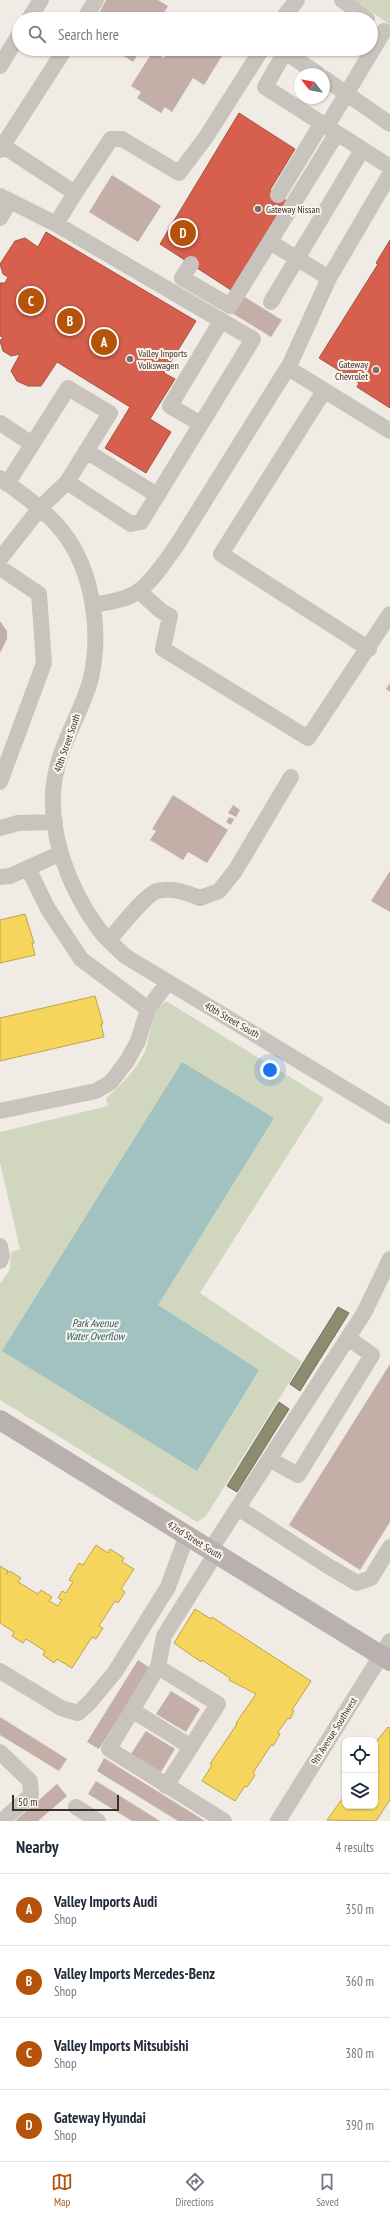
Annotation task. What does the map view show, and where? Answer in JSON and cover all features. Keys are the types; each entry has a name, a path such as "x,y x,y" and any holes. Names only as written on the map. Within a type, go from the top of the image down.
{"main road":[{"name":"42nd Street South","path":"0,1420 187,1535 387,1652"}],"street":[{"path":"33,12 41,0"},
{"path":"88,12 96,0"},
{"path":"288,12 297,0"},
{"path":"342,0 358,12"},
{"path":"378,27 387,34 378,47"},
{"path":"0,66 12,46"},
{"path":"60,56 1,147 75,193"},
{"path":"56,224 111,139 122,139 180,173 206,137 258,56"},
{"path":"283,56 265,87 390,167"},
{"path":"291,56 309,68"},
{"path":"191,264 182,278 230,306 270,242 346,93 372,56"},
{"path":"330,82 390,124"},
{"path":"278,195 329,128"},
{"path":"271,302 362,150"},
{"path":"93,605 123,598 139,591 161,567 177,545 288,368 329,278 390,174"},
{"path":"0,218 5,198 56,224 253,339 141,522 131,524 67,482"},
{"path":"270,242 329,278"},
{"path":"201,424 170,406 221,321"},
{"path":"288,368 390,431"},
{"path":"0,559 40,508 67,482 110,413 68,388 32,444 4,481"},
{"path":"324,390 221,554 369,649"},
{"path":"0,424 32,444"},
{"path":"86,451 157,495"},
{"name":"40th Street South","path":"4,481 40,508 57,525 73,547 93,605 94,656 90,679 56,769 52,807 61,853 77,894 99,929 125,956 390,1116"},
{"path":"0,568 39,594 44,663 0,782"},
{"path":"139,591 161,611 170,616 163,649 308,738 369,649 390,614"},
{"path":"110,940 139,906 157,891 180,890 200,898 219,891 235,871 291,777"},
{"path":"0,828 18,823 55,822"},
{"path":"0,877 10,876 61,853"},
{"path":"28,868 48,909 81,959 148,1009"},
{"path":"0,1111 96,1090 111,1082 127,1061 138,1041 148,1009 168,982"},
{"path":"0,1246 2,1256 0,1261"},
{"path":"224,1821 109,1749 158,1667 164,1636 238,1508 364,1313 388,1269"},
{"path":"269,1459 298,1475 372,1355 348,1338"},
{"path":"238,1508 357,1583 371,1578 390,1547"},
{"path":"0,1671 61,1708 78,1713 90,1702 115,1672 168,1587 187,1535"},
{"name":"9th Avenue Southwest","path":"278,1821 387,1652"},
{"path":"158,1667 218,1704 166,1786"},
{"path":"132,1710 191,1747"},
{"path":"0,1752 30,1781 31,1795 2,1821"},
{"path":"76,1807 98,1821"}],"green space":[{"path":"355,0 390,0 390,25 378,16 378,12 372,12"},
{"path":"166,1001 324,1098 200,1293 302,1362 206,1516 197,1522 0,1400 0,1284 10,1269 11,1252 20,1249 0,1162 0,1132 108,1106 106,1098 124,1081 141,1060 157,1010"}],"water":[{"name":"Park Avenue Water Overflow","path":"182,1062 274,1118 158,1305 259,1370 197,1471 2,1351"}],"building: Homes":[{"path":"25,914 34,943 32,943 35,955 0,963 0,920"},
{"path":"95,996 103,1024 101,1024 104,1037 0,1061 0,1018"},
{"path":"96,1545 108,1553 110,1549 124,1558 122,1562 134,1569 121,1589 125,1592 118,1603 115,1601 99,1626 103,1628 96,1639 92,1637 72,1668 57,1659 54,1663 43,1655 45,1651 26,1639 23,1643 12,1636 14,1632 0,1623 0,1566 8,1571 6,1574 10,1571 21,1578 18,1582 38,1594 41,1590 52,1597 49,1601 58,1606 62,1600 58,1598 62,1591 66,1593 73,1582 69,1580 79,1563 83,1565"},
{"path":"195,1609 211,1619 212,1617 311,1681 292,1710 294,1711 290,1719 288,1718 278,1732 280,1734 273,1746 271,1745 253,1773 255,1775 247,1787 245,1786 235,1801 202,1781 212,1765 210,1764 256,1694 229,1680 230,1678 202,1660 201,1662 174,1643"},
{"path":"388,1727 390,1728 390,1802 389,1801 376,1821 327,1820 342,1799 342,1809 378,1809 378,1739"}],"building: Shops":[{"path":"239,113 295,149 270,190 287,201 234,292 160,244"},
{"path":"46,232 196,321 164,373 175,379 150,419 171,432 146,473 105,448 130,407 57,362 41,386 28,386 17,381 11,371 20,354 11,356 3,351 0,341 3,337 0,336 0,283 5,283 8,277 3,274 0,264 15,241 25,238 38,247"},
{"path":"390,240 390,408 357,387 359,383 319,358 378,264 376,263"}],"building: Industry":[{"path":"338,1307 349,1313 300,1391 290,1384"},
{"path":"279,1402 289,1409 237,1492 227,1486"}],"building: Other":[{"path":"106,0 158,0 168,6 164,12 100,12"},
{"path":"124,56 137,56 133,62"},
{"path":"150,56 161,56 164,58 165,56 222,56 204,85 193,78 172,112 165,107 161,113 137,98 141,92 131,86"},
{"path":"112,175 161,206 138,242 89,212"},
{"path":"243,296 282,320 271,337 232,313"},
{"path":"0,621 7,631 7,639 0,653"},
{"path":"390,683 390,692 386,689"},
{"path":"173,795 228,830 207,863 188,852 183,860 150,840 156,831 152,829"},
{"path":"233,805 240,810 236,817 228,813"},
{"path":"229,817 234,819 231,825 226,822"},
{"path":"390,871 390,912 371,901"},
{"path":"390,1364 390,1522 360,1570 289,1525"},
{"path":"138,1660 150,1668 99,1749 87,1742"},
{"path":"171,1691 200,1709 186,1732 156,1714"},
{"path":"0,1717 67,1759 59,1771 0,1735"},
{"path":"146,1731 175,1749 161,1772 131,1754"},
{"path":"104,1758 205,1821 178,1821 97,1771"},
{"path":"96,1781 160,1821 132,1821 88,1794"},
{"path":"57,1784 67,1796 38,1821 15,1821"}],"place":[{"name":"Gateway Nissan","path":"258,209"},
{"name":"Gateway Hyundai","path":"183,233"},
{"name":"Valley Imports Mitsubishi","path":"31,301"},
{"name":"Valley Imports Mercedes-Benz","path":"70,321"},
{"name":"Valley Imports Audi","path":"104,342"},
{"name":"Valley Imports Volkswagen","path":"130,359"},
{"name":"Gateway Chevrolet","path":"376,370"}]}
